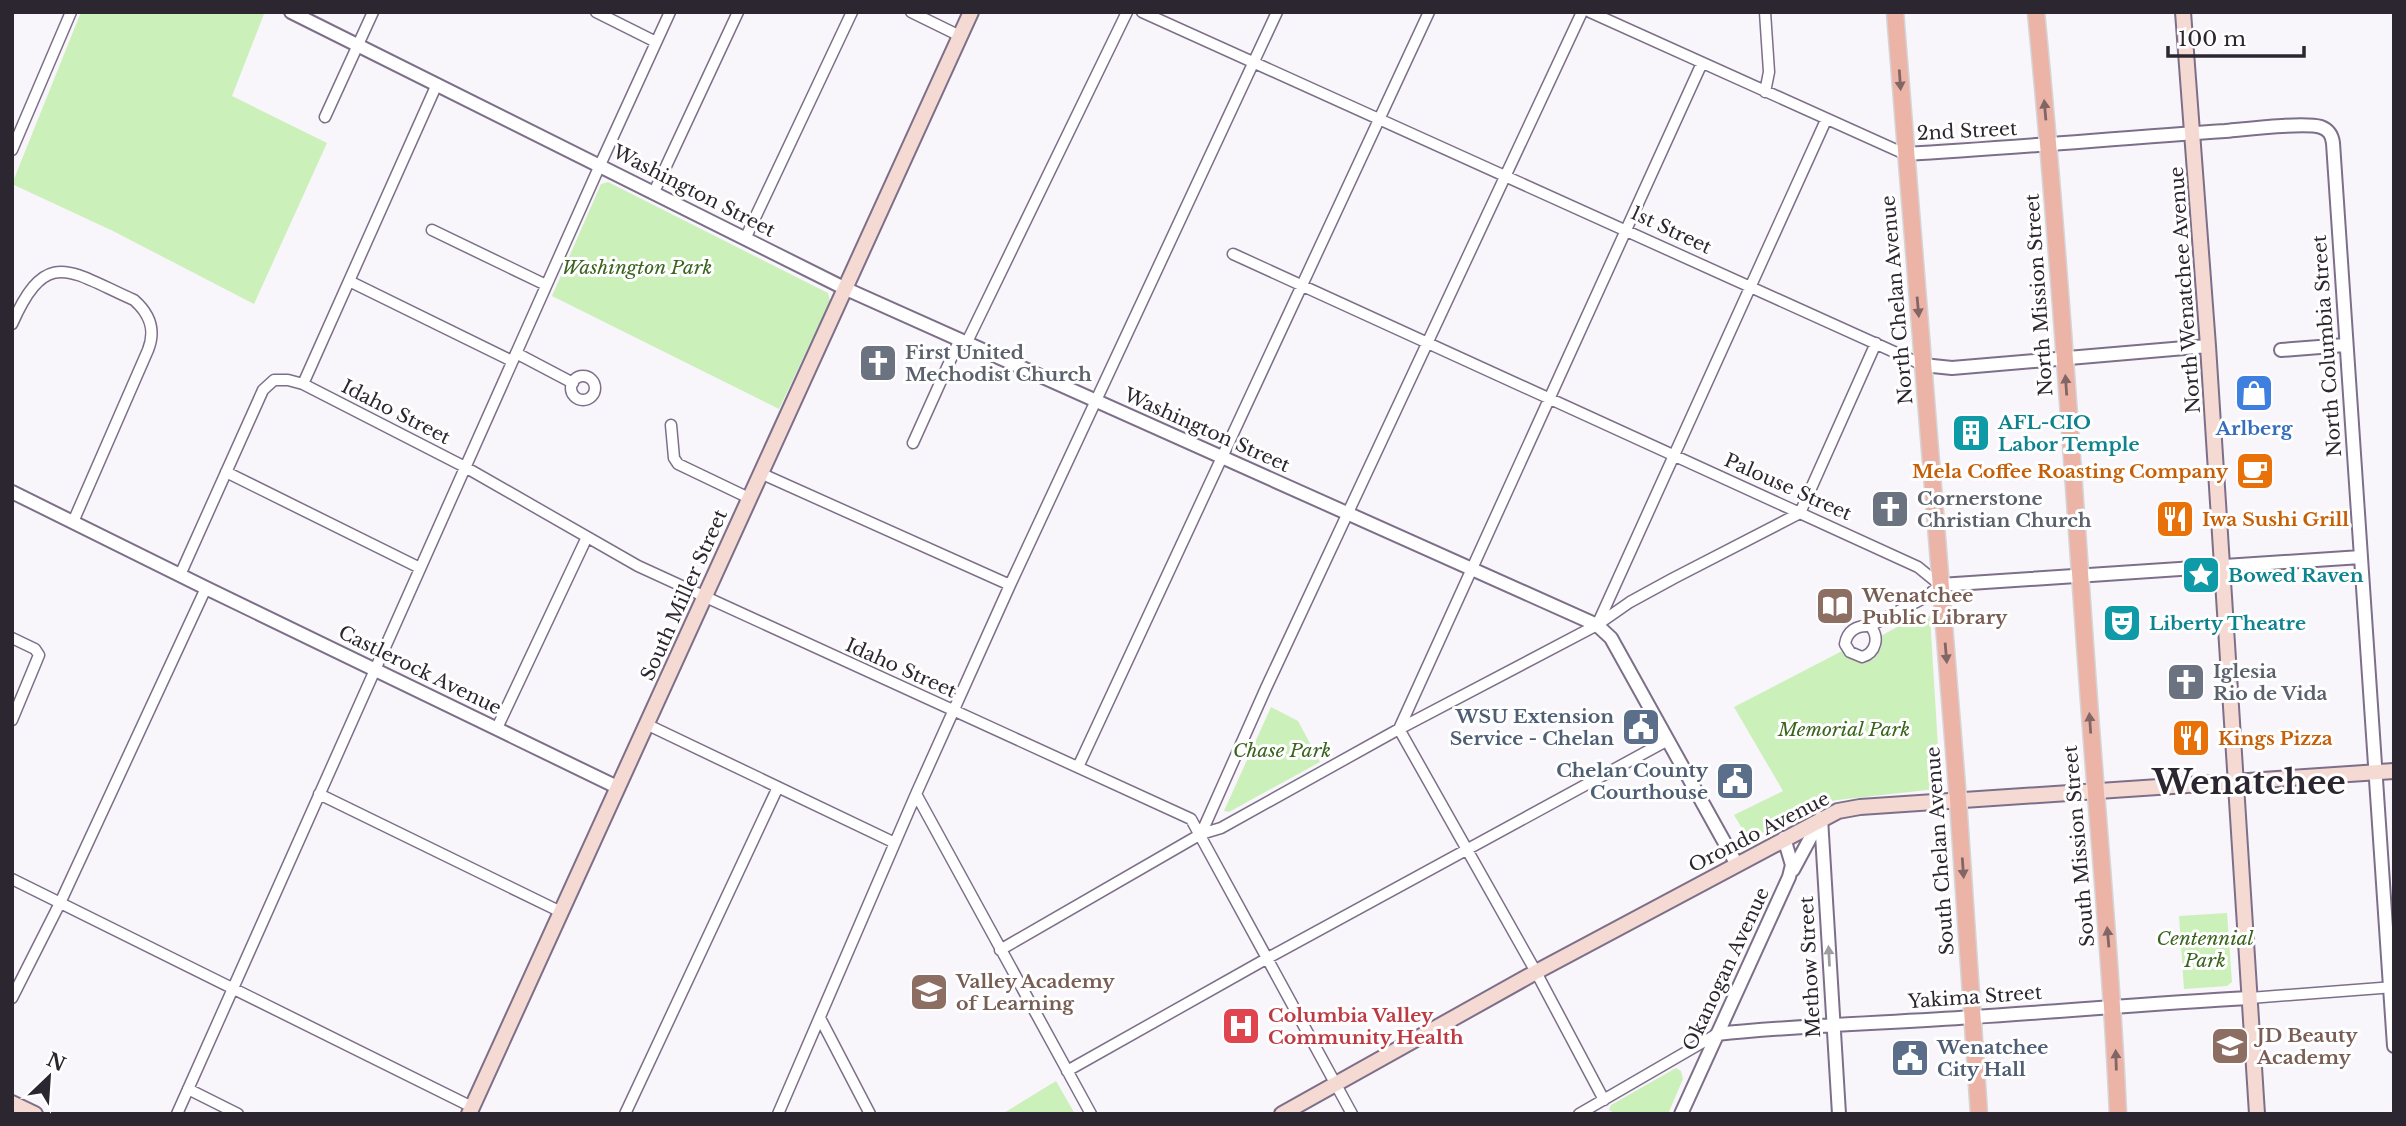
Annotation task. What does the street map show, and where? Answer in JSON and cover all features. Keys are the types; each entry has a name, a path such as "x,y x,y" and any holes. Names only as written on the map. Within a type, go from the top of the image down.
{"main road":[{"name":"South Miller Street","path":"470,1111 971,12"},
{"name":"North Chelan Avenue","path":"1895,12 1940,585"},
{"name":"North Mission Street","path":"2036,12 2049,146 2080,576"},
{"name":"North Wenatchee Avenue","path":"2183,12 2194,133 2257,1114"},
{"name":"South Mission Street","path":"2080,576 2114,1005 2118,1114"},
{"name":"South Chelan Avenue","path":"1940,585 1958,800 1979,1114"},
{"name":"Orondo Avenue","path":"1282,1114 1736,863 1838,811 1860,807 2394,771"},
{"path":"12,1103 35,1114"}],"street":[{"path":"12,150 71,12"},
{"name":"Washington Street","path":"291,12 844,288 1597,625 1611,638 1736,863"},
{"path":"325,117 373,12"},
{"path":"596,12 656,42"},
{"path":"177,1114 670,12"},
{"path":"654,192 738,12"},
{"path":"745,239 852,12"},
{"path":"911,12 960,36"},
{"path":"913,443 1127,12"},
{"name":"1st Street","path":"1142,12 1923,365 1945,368 2208,346"},
{"path":"778,1114 916,794 1010,585 1277,12"},
{"path":"1078,767 1429,12"},
{"path":"1201,834 1266,688 1582,12"},
{"name":"2nd Street","path":"1590,12 1905,154 2315,126 2324,128 2330,134"},
{"path":"1765,12 1769,72 1765,92"},
{"path":"1399,729 1702,62"},
{"path":"13,493 180,575 263,390 274,380 303,384 437,84"},
{"path":"1597,625 1826,120"},
{"name":"North Columbia Street","path":"2330,134 2333,143 2394,1046"},
{"path":"432,230 546,285"},
{"name":"Palouse Street","path":"1233,254 1918,567 1940,585"},
{"path":"12,324 24,297 42,276 67,271 134,300 143,307 152,327 152,340 148,350 73,522"},
{"path":"349,281 573,383"},
{"path":"1000,950 1201,834 1221,828 1399,729 1597,625 1630,602 1800,513 1876,343"},
{"path":"2281,350 2345,345"},
{"name":"Idaho Street","path":"303,384 465,467 638,565 1191,820 1352,1114"},
{"path":"671,425 674,458 678,464 749,498"},
{"path":"226,472 420,568"},
{"path":"760,473 1010,585"},
{"path":"497,728 587,537"},
{"path":"1870,626 1926,597 1940,585 2361,557"},
{"name":"Castlerock Avenue","path":"180,575 617,787"},
{"path":"12,998 60,903 206,588"},
{"path":"12,638 35,649 39,655 12,720"},
{"path":"646,723 895,843"},
{"path":"1399,729 1536,972 1604,1100"},
{"path":"1067,1071 1266,959 1668,740"},
{"path":"625,1114 778,787"},
{"path":"319,794 561,912"},
{"path":"916,794 1091,1114"},
{"path":"1789,877 1821,818"},
{"name":"Methow Street","path":"1821,818 1839,1114"},
{"name":"Okanogan Avenue","path":"1681,1114 1789,877 1792,865 1784,838"},
{"path":"12,879 470,1111"},
{"name":"Yakima Street","path":"1579,1114 1717,1034 2392,987"},
{"path":"820,1018 870,1114"},
{"path":"188,1089 239,1114"}],"green space":[{"path":"81,12 264,14 232,96 327,143 254,304 113,231 12,184"},
{"name":"Washington Park","path":"608,182 828,293 830,301 779,409 552,296 601,184"},
{"name":"Memorial Park","path":"1922,613 1930,616 1940,780 1936,789 1814,805 1749,840 1734,815 1783,791 1734,707 1842,651 1856,659 1866,661 1875,658 1882,643 1881,636"},
{"name":"Chase Park","path":"1271,707 1298,721 1320,762 1229,812 1224,811"},
{"name":"Centennial Park","path":"2227,913 2232,982 2227,986 2184,989 2179,916"},
{"path":"1676,1068 1681,1071 1683,1079 1668,1114 1616,1114 1609,1110 1611,1105"},
{"path":"1056,1081 1075,1114 1002,1114"}],"place":[{"name":"First United Mechodist Church","path":"878,363"},
{"name":"Arlberg","path":"2254,393"},
{"name":"AFL-CIO Labor Temple","path":"1971,433"},
{"name":"Mela Coffee Roasting Company","path":"2255,471"},
{"name":"Cornerstone Christian Church","path":"1890,509"},
{"name":"Iwa Sushi Grill","path":"2175,519"},
{"name":"Bowed Raven","path":"2201,575"},
{"name":"Wenatchee Public Library","path":"1835,606"},
{"name":"Liberty Theatre","path":"2122,623"},
{"name":"Iglesia Rio de Vida","path":"2186,682"},
{"name":"WSU Extension Service - Chelan","path":"1641,727"},
{"name":"Kings Pizza","path":"2191,738"},
{"name":"Chelan County Courthouse","path":"1735,781"},
{"name":"Valley Academy of Learning","path":"929,992"},
{"name":"Columbia Valley Community Health","path":"1241,1026"},
{"name":"JD Beauty Academy","path":"2230,1046"},
{"name":"Wenatchee City Hall","path":"1910,1058"}],"district":[{"name":"Wenatchee","path":"2249,782"}]}
